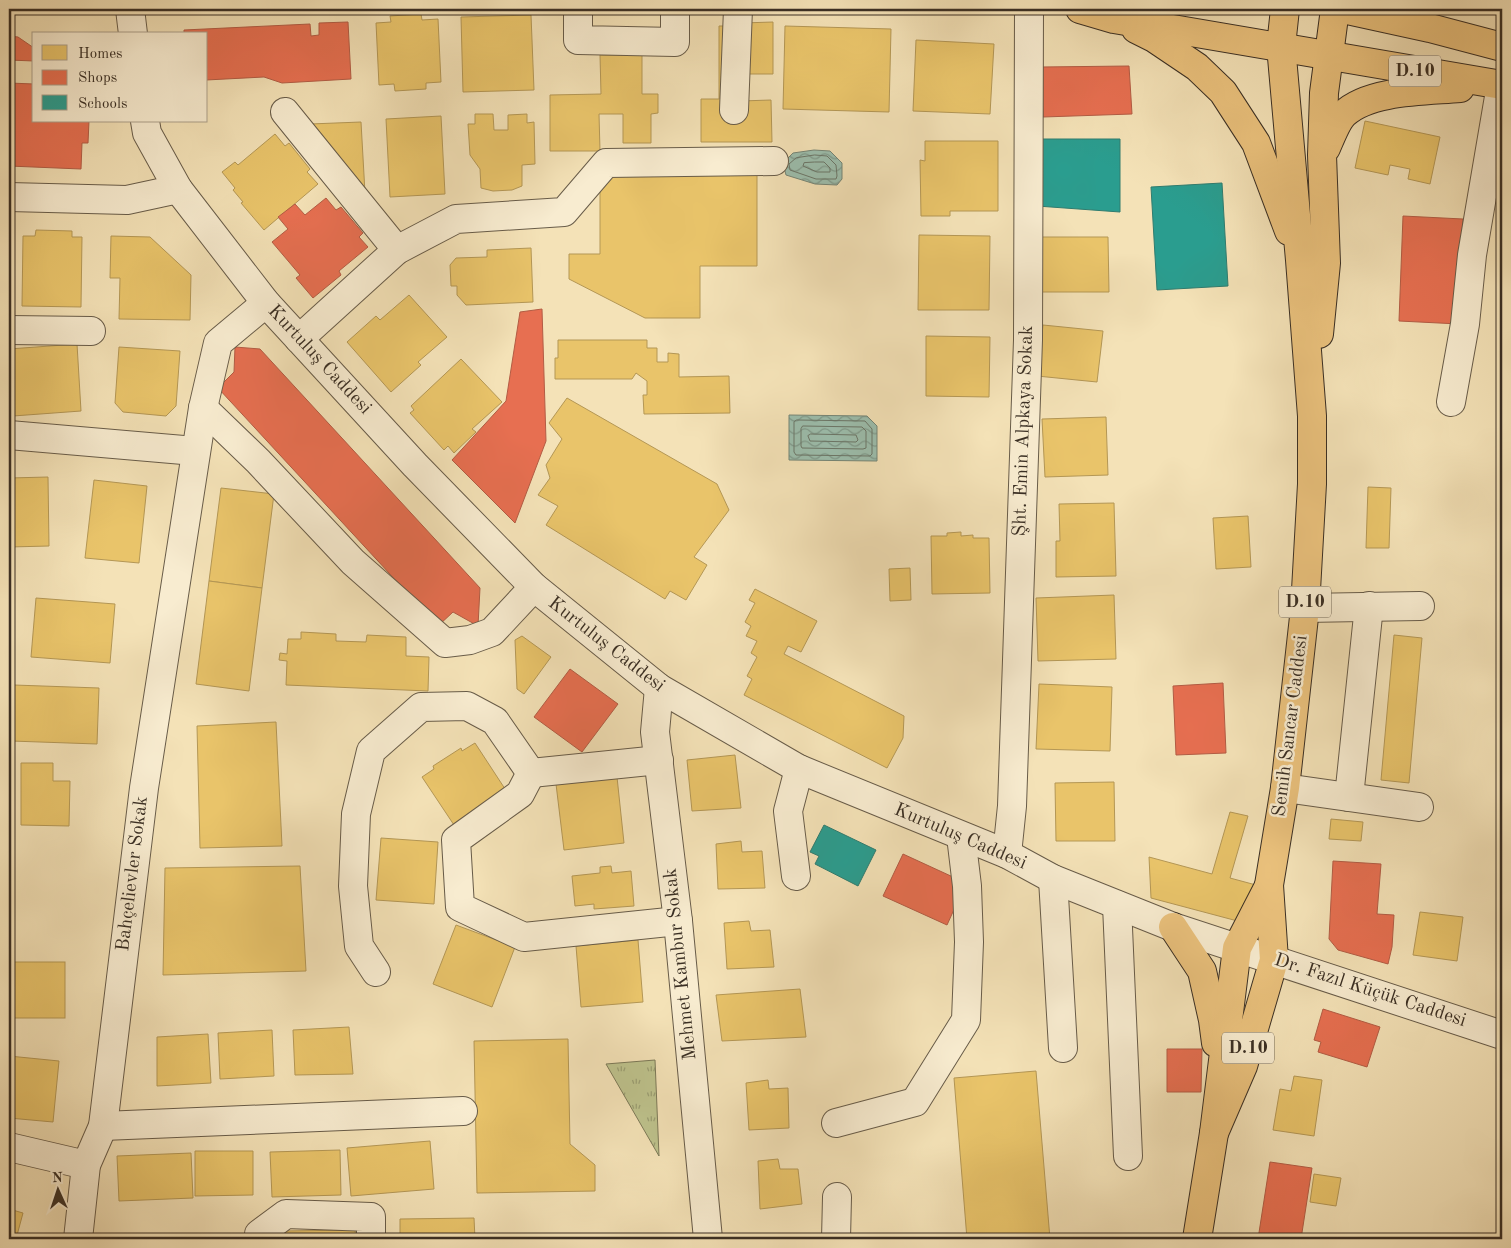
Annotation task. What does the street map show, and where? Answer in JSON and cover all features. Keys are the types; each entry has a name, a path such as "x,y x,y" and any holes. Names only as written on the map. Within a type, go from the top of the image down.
{"main road":[{"path":"1080,9 1114,19 1328,55 1335,9"},
{"name":"D.10","path":"1285,9 1281,46 1312,416"},
{"name":"D.10","path":"1343,9 1430,28 1502,47"},
{"path":"1409,9 1430,28"},
{"path":"1114,19 1154,38 1197,67 1223,92 1256,143 1300,260"},
{"name":"D.10","path":"1312,416 1326,263 1322,155 1324,94 1328,55 1502,85"},
{"path":"1322,155 1343,114 1364,102 1399,94 1502,85"},
{"name":"Semih Sancar Caddesi","path":"1214,1133 1242,1066 1274,960 1269,885 1285,788 1305,608 1312,484 1312,416"},
{"name":"Semih Sancar Caddesi","path":"1197,1239 1214,1133 1237,948 1269,885"},
{"path":"1174,927 1202,971 1213,1020 1220,1082"}],"street":[{"path":"130,9 132,32"},
{"path":"578,9 578,40 675,42 676,9"},
{"path":"734,110 738,9"},
{"name":"Şht. Emin Alpkaya Sokak","path":"1007,854 1012,806 1028,340 1029,9"},
{"path":"1451,402 1465,324 1472,255 1502,85"},
{"path":"285,112 397,250"},
{"name":"Kurtuluş Caddesi","path":"145,122 147,133 178,189 266,303 416,465 534,587 659,688 799,769 1007,854 1053,879 1174,927 1237,948"},
{"path":"299,338 397,250 456,219 564,212 606,163 774,160"},
{"path":"9,197 127,200 178,189"},
{"name":"Bahçelievler Sokak","path":"78,1239 86,1165 103,1126 144,788 203,408 218,343 266,303"},
{"path":"9,330 91,332"},
{"path":"203,408 258,461 353,562 445,644 470,640 492,632 534,587"},
{"path":"9,435 195,451"},
{"path":"1349,797 1369,606"},
{"path":"1305,608 1420,606"},
{"name":"Mehmet Kambur Sokak","path":"659,688 655,732 678,921 708,1239"},
{"path":"376,972 359,946 353,886 356,814 371,751 421,707 467,706 496,721 531,773"},
{"path":"531,773 659,760"},
{"path":"796,876 788,811 799,769"},
{"path":"531,773 520,794 456,840 460,907 524,937 678,921"},
{"path":"1285,788 1419,807"},
{"path":"836,1123 915,1102 966,1020 969,942 968,886 962,836"},
{"path":"1053,879 1064,1048"},
{"path":"1117,905 1128,1156"},
{"name":"Dr. Fazıl Küçük Caddesi","path":"1237,948 1502,1035"},
{"path":"103,1126 463,1111"},
{"path":"9,1147 86,1165"},
{"path":"836,1239 837,1197"},
{"path":"258,1239 258,1234 286,1214 371,1217 371,1239"}],"green space":[{"path":"655,1060 659,1156 606,1064"}],"water":[{"path":"814,150 830,151 842,163 842,179 837,185 815,184 786,175 783,163 793,153"},
{"path":"789,415 867,416 877,426 877,461 789,460"}],"building: Homes":[{"path":"421,14 422,20 438,19 441,82 426,83 426,89 395,91 394,84 379,85 376,23 391,22 390,16"},
{"path":"531,15 534,90 463,92 461,17"},
{"path":"773,22 773,74 741,74 741,101 771,100 772,142 701,142 701,99 719,99 719,26 742,26 742,23"},
{"path":"785,26 891,29 889,112 783,109"},
{"path":"916,40 994,44 990,114 913,111"},
{"path":"600,55 642,55 642,94 658,94 658,113 651,114 651,143 623,143 623,114 599,114 600,151 550,151 550,95 601,94"},
{"path":"475,114 493,114 494,130 508,130 508,115 527,114 527,123 534,122 535,164 522,165 522,186 512,190 493,191 481,188 480,169 470,155 468,124 475,124"},
{"path":"441,116 445,194 390,197 386,119"},
{"path":"1365,121 1440,137 1430,184 1408,179 1410,169 1390,165 1388,175 1355,168"},
{"path":"361,122 365,193 310,124"},
{"path":"275,134 285,146 289,143 310,169 307,172 318,184 264,230 241,203 243,202 233,190 235,188 222,172 235,162 238,165"},
{"path":"925,141 998,141 998,211 950,211 950,216 921,216 920,160 925,161"},
{"path":"613,170 757,170 757,266 700,266 700,318 645,318 569,279 569,254 600,254 600,185"},
{"path":"36,230 72,231 72,237 82,237 81,307 22,306 23,236 35,236"},
{"path":"919,235 990,236 989,310 918,310"},
{"path":"111,236 150,237 191,275 190,320 119,319 120,278 110,278"},
{"path":"1042,237 1108,237 1109,292 1042,292"},
{"path":"531,248 533,302 466,305 457,295 457,286 451,286 450,265 456,258 487,257 487,250"},
{"path":"409,295 447,337 418,362 421,365 391,392 347,342 376,316 380,320"},
{"path":"1043,325 1103,331 1097,382 1037,376"},
{"path":"926,336 990,337 989,397 926,396"},
{"path":"558,340 647,340 647,348 657,348 657,362 668,362 668,353 679,354 679,377 729,376 730,413 644,414 643,395 647,395 647,381 636,373 632,379 555,379 555,358 558,358"},
{"path":"77,344 81,411 13,416 9,349"},
{"path":"119,347 180,351 176,406 166,416 123,412 115,403"},
{"path":"461,359 502,402 472,429 476,432 454,453 448,446 444,450 410,413 414,410 411,406"},
{"path":"567,398 717,484 729,510 694,557 707,565 686,600 670,591 665,599 546,525 558,506 538,495 550,478 546,465 562,439 549,423"},
{"path":"1106,417 1108,475 1045,477 1042,419"},
{"path":"48,477 49,546 9,547 9,478"},
{"path":"94,480 147,486 139,563 85,558"},
{"path":"1368,487 1391,488 1389,548 1366,548"},
{"path":"221,488 274,494 262,588 209,581"},
{"path":"1114,503 1116,576 1056,577 1056,541 1060,541 1059,504"},
{"path":"1248,516 1251,567 1216,569 1213,518"},
{"path":"961,532 961,536 973,535 973,538 989,538 990,593 932,594 931,536 947,536 947,533"},
{"path":"910,568 911,600 890,601 889,569"},
{"path":"209,581 262,588 249,691 196,684"},
{"path":"755,589 817,621 801,652 788,646 784,654 904,716 903,738 887,768 744,695 752,679 747,676 757,657 751,653 757,641 746,636 751,626 745,622 755,603 749,600"},
{"path":"1114,595 1116,659 1038,661 1036,598"},
{"path":"36,598 115,604 110,663 31,657"},
{"path":"301,632 336,634 336,641 366,642 367,635 406,637 406,656 429,657 428,691 286,685 287,661 279,660 280,653 287,654 288,639 301,639"},
{"path":"1394,635 1422,638 1409,783 1381,780"},
{"path":"522,636 551,657 524,694 517,689 515,640"},
{"path":"1039,684 1112,687 1110,751 1036,749"},
{"path":"14,685 99,688 97,744 11,741"},
{"path":"276,722 282,846 200,848 197,726"},
{"path":"475,743 509,795 456,828 422,777 434,769 433,766 461,748 462,751"},
{"path":"735,755 741,808 692,811 687,760"},
{"path":"21,763 53,763 53,781 70,781 69,826 21,825"},
{"path":"617,777 624,843 564,850 556,784"},
{"path":"1114,782 1115,841 1056,841 1055,783"},
{"path":"1230,812 1248,816 1230,878 1256,885 1245,923 1151,898 1149,857 1212,874"},
{"path":"1331,819 1363,822 1361,841 1329,839"},
{"path":"381,838 438,842 434,904 376,900"},
{"path":"741,841 742,852 762,851 765,888 718,889 716,844"},
{"path":"300,866 306,971 163,975 165,868"},
{"path":"611,866 612,873 631,871 634,906 594,909 594,904 575,906 572,876 600,873 600,867"},
{"path":"1420,912 1463,917 1457,961 1413,955"},
{"path":"749,921 751,931 770,930 774,967 727,969 724,923"},
{"path":"456,925 515,947 492,1007 433,984"},
{"path":"638,940 643,1002 581,1007 576,946"},
{"path":"9,962 65,962 65,1018 9,1018"},
{"path":"800,989 806,1037 722,1041 716,995"},
{"path":"349,1027 353,1074 295,1075 293,1030"},
{"path":"272,1030 274,1076 220,1079 218,1033"},
{"path":"208,1034 211,1083 157,1086 157,1037"},
{"path":"568,1039 570,1144 595,1165 595,1191 477,1193 474,1041"},
{"path":"9,1056 59,1061 53,1122 9,1118"},
{"path":"1036,1071 1050,1239 967,1239 954,1078"},
{"path":"1294,1076 1322,1080 1314,1136 1273,1130 1280,1089 1291,1091"},
{"path":"768,1080 769,1089 788,1088 789,1128 749,1130 746,1083"},
{"path":"430,1141 434,1189 351,1196 347,1148"},
{"path":"340,1150 341,1195 272,1197 270,1152"},
{"path":"195,1151 253,1151 253,1195 195,1196"},
{"path":"191,1153 193,1198 119,1201 117,1156"},
{"path":"778,1159 780,1169 798,1169 802,1204 760,1209 758,1161"},
{"path":"1314,1174 1341,1178 1336,1206 1310,1202"},
{"path":"9,1209 23,1213 16,1239 9,1239"},
{"path":"474,1218 475,1239 400,1239 400,1219"},
{"path":"355,1230 356,1239 282,1239 282,1231"},
{"path":"805,1235 805,1239 762,1239"}],"building: Shops":[{"path":"348,22 351,79 282,83 264,77 208,80 208,32 184,32 184,30 310,24 311,36 319,35 319,23"},
{"path":"9,36 18,37 32,47 32,61 9,60"},
{"path":"1129,66 1132,114 1043,117 1041,67"},
{"path":"9,83 32,84 32,122 89,122 88,143 82,143 81,169 9,166"},
{"path":"326,198 336,210 341,207 363,233 359,237 368,247 339,271 341,275 313,298 296,278 300,275 272,242 288,229 278,217 295,204 305,215"},
{"path":"1403,216 1463,219 1459,324 1399,321"},
{"path":"542,309 546,441 515,523 452,460 506,401 520,312"},
{"path":"235,347 260,349 480,588 478,626 453,612 438,626 218,388 234,372"},
{"path":"570,669 618,704 582,752 534,717"},
{"path":"1223,683 1226,753 1176,755 1173,686"},
{"path":"903,854 966,883 947,925 883,896"},
{"path":"1333,861 1381,864 1377,914 1394,915 1392,947 1388,964 1338,950 1329,939"},
{"path":"1323,1009 1380,1027 1367,1067 1318,1052 1321,1042 1314,1040"},
{"path":"1167,1049 1202,1049 1201,1092 1167,1092"},
{"path":"1270,1162 1312,1168 1301,1239 1258,1239"}],"building: Schools":[{"path":"1036,139 1120,139 1120,212 1037,206"},
{"path":"1222,183 1228,286 1157,290 1151,187"},
{"path":"824,825 876,850 858,886 815,864 819,856 810,852"}]}
